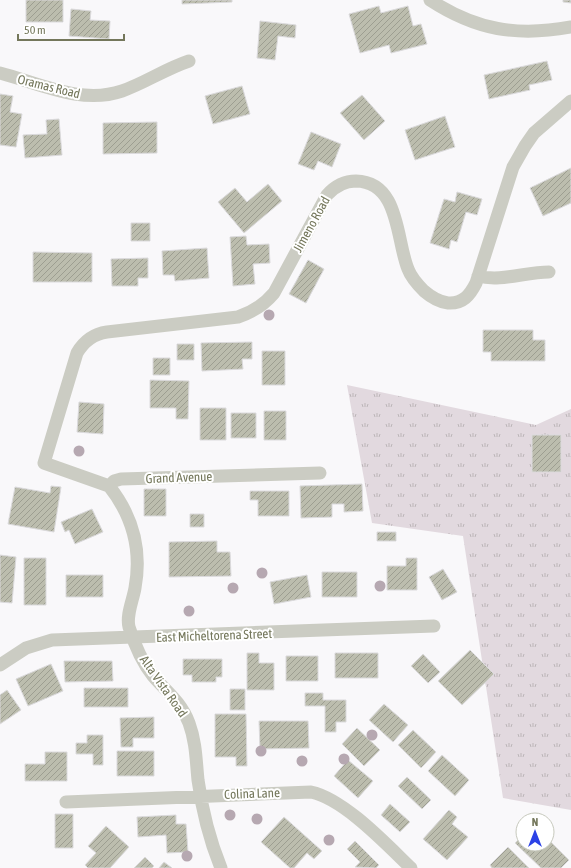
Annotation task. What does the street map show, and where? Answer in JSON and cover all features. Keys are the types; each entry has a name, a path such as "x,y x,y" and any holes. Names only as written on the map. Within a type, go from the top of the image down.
{"street":[{"path":"430,0 458,17 491,28 545,32 571,28"},
{"name":"Oramas Road","path":"0,73 60,91 87,96 120,92 170,68 189,62"},
{"name":"Jimeno Road","path":"109,486 44,463 77,353 86,341 100,333 238,317 255,311 269,300 274,293 322,203 332,189 346,182 361,181 375,187 386,196 392,208 408,269 421,288 435,299 449,303 464,299 470,295 478,276 513,167 534,133 571,101"},
{"path":"478,276 488,279 532,272 549,272"},
{"name":"Grand Avenue","path":"109,486 114,481 121,479 320,473"},
{"name":"Alta Vista Road","path":"109,486 124,507 130,521 135,540 137,576 129,618 132,637 152,674 182,707 189,722 196,744 201,795 221,868"},
{"name":"East Micheltorena Street","path":"0,665 26,648 52,640 434,626"},
{"name":"Colina Lane","path":"66,802 302,791 320,794 336,801 411,868"}],"green space":[{"path":"347,385 536,425 571,409 571,810 503,798 463,536 372,523"}],"building":[{"path":"26,0 63,0 63,22 26,22"},
{"path":"182,0 232,0 232,2 182,4"},
{"path":"563,0 571,0 571,3 563,2"},
{"path":"379,6 381,13 408,6 413,26 421,24 427,44 391,53 389,45 360,53 349,14"},
{"path":"71,9 91,11 90,20 110,21 109,39 69,36"},
{"path":"260,21 296,25 295,38 278,36 275,60 257,58"},
{"path":"547,61 552,80 529,85 530,90 489,99 484,75"},
{"path":"242,86 250,114 213,124 205,96"},
{"path":"0,94 13,96 10,112 22,114 16,147 0,145"},
{"path":"362,95 385,121 364,140 340,113"},
{"path":"445,116 455,147 415,160 405,130"},
{"path":"59,119 62,155 25,158 23,135 47,134 46,120"},
{"path":"157,122 157,153 103,154 103,123"},
{"path":"311,132 341,144 332,167 318,161 314,170 298,164"},
{"path":"571,168 571,203 543,216 530,188"},
{"path":"268,184 282,201 244,233 218,202 235,188 247,202"},
{"path":"457,192 482,199 477,215 466,212 457,242 451,240 449,249 430,243 444,199 455,202"},
{"path":"131,223 150,223 150,241 131,241"},
{"path":"246,236 247,245 269,244 270,263 253,264 255,284 233,286 230,237"},
{"path":"207,248 209,278 175,281 174,275 163,275 162,251"},
{"path":"33,252 92,253 92,282 33,282"},
{"path":"148,258 148,278 138,278 138,286 112,286 111,259"},
{"path":"308,260 324,269 306,303 289,294"},
{"path":"483,330 533,330 533,340 545,340 545,361 491,361 491,352 483,352"},
{"path":"252,342 252,359 242,359 243,369 202,371 201,343"},
{"path":"177,344 194,344 194,360 177,360"},
{"path":"262,351 285,351 285,385 262,385"},
{"path":"153,358 170,358 170,375 153,375"},
{"path":"150,380 189,381 188,419 176,419 176,408 150,408"},
{"path":"79,402 104,404 103,434 77,432"},
{"path":"200,408 226,408 226,440 200,440"},
{"path":"264,411 286,411 286,440 264,440"},
{"path":"231,413 256,413 256,438 231,438"},
{"path":"532,435 561,435 561,472 532,472"},
{"path":"362,484 363,511 344,512 344,504 332,504 332,517 301,518 300,486"},
{"path":"51,486 61,487 54,532 8,524 15,487 50,493"},
{"path":"144,489 166,489 166,516 144,516"},
{"path":"250,491 289,491 289,516 258,516 258,500 250,500"},
{"path":"92,509 103,532 75,544 69,530 65,532 61,522"},
{"path":"190,514 204,514 204,527 190,527"},
{"path":"377,532 396,532 396,541 377,541"},
{"path":"217,541 217,552 230,552 231,576 169,577 169,542"},
{"path":"0,555 16,557 12,603 0,602"},
{"path":"24,558 46,558 46,605 24,605"},
{"path":"406,558 417,558 417,590 387,590 387,566 406,566"},
{"path":"443,569 457,592 442,600 429,577"},
{"path":"322,572 357,572 357,597 322,597"},
{"path":"66,575 103,575 103,597 66,597"},
{"path":"307,575 311,597 274,604 270,582"},
{"path":"470,650 494,674 462,705 438,681"},
{"path":"247,653 259,653 259,663 274,663 274,690 247,690"},
{"path":"335,653 378,653 378,678 335,678"},
{"path":"423,654 440,672 428,683 411,666"},
{"path":"286,656 318,656 318,681 286,681"},
{"path":"183,659 222,659 222,677 216,677 216,682 192,682 192,675 183,675"},
{"path":"64,661 112,661 113,681 65,682"},
{"path":"51,664 63,691 28,706 16,679"},
{"path":"84,688 128,688 128,707 84,707"},
{"path":"230,689 245,689 245,710 230,710"},
{"path":"7,690 21,710 0,724 0,695"},
{"path":"305,693 323,693 323,700 346,700 346,722 336,722 336,732 325,732 325,706 305,706"},
{"path":"384,704 408,725 393,742 369,720"},
{"path":"215,714 246,714 247,766 236,766 236,757 215,757"},
{"path":"154,717 154,738 133,738 133,747 121,747 120,718"},
{"path":"259,721 308,721 309,748 260,749"},
{"path":"357,728 380,750 364,766 342,744"},
{"path":"413,730 436,752 421,768 398,745"},
{"path":"87,735 103,735 103,765 93,765 93,754 76,754 76,743 87,743"},
{"path":"117,751 154,751 154,776 117,776"},
{"path":"45,752 67,752 67,781 25,781 25,764 45,764"},
{"path":"442,755 469,780 455,796 428,771"},
{"path":"348,760 373,781 358,798 334,776"},
{"path":"407,777 431,800 422,809 398,786"},
{"path":"390,804 410,822 400,832 381,815"},
{"path":"449,810 457,817 452,824 468,837 447,860 423,839"},
{"path":"55,814 73,814 73,848 55,848"},
{"path":"176,815 176,824 186,824 188,852 167,853 166,835 138,837 137,817"},
{"path":"284,817 322,851 314,859 307,853 294,868 290,868 261,842"},
{"path":"106,826 129,847 110,868 88,868 85,865 96,853 88,846"},
{"path":"355,841 379,865 376,868 355,867 360,862 347,849"},
{"path":"555,846 569,860 561,868 541,868 524,852 555,852"},
{"path":"508,847 529,868 492,868 490,865"},
{"path":"145,857 154,866 152,868 134,868"},
{"path":"164,862 172,868 159,868"}]}
